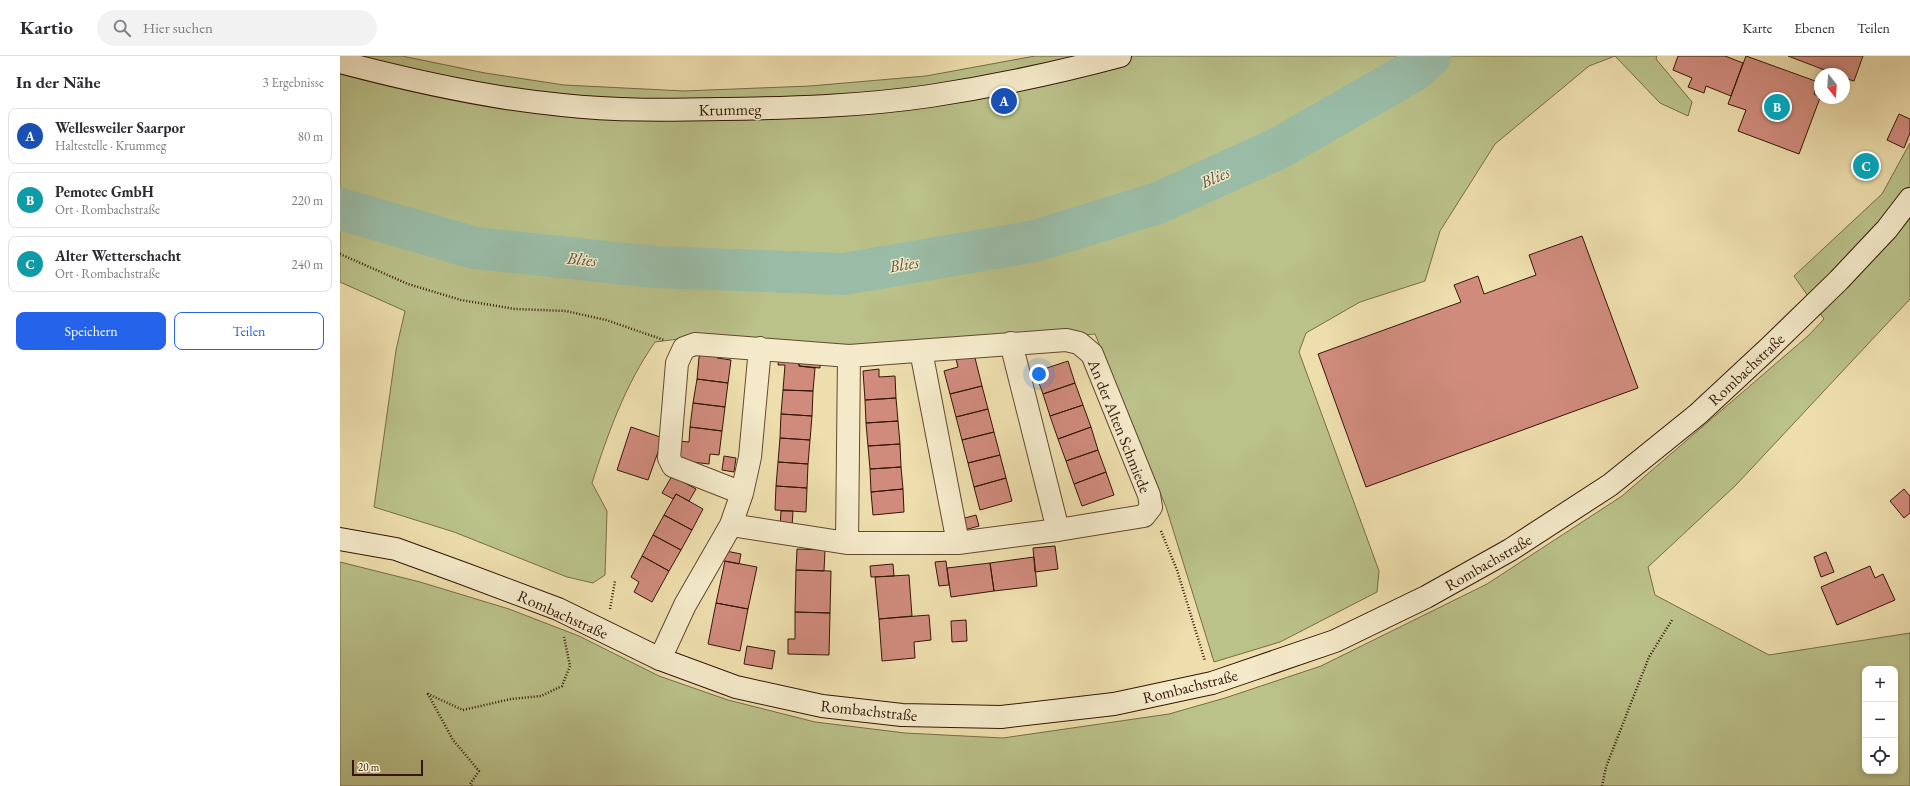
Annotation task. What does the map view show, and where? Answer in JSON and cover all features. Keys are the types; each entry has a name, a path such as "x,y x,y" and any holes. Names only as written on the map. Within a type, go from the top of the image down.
{"street":[{"name":"Krummeg","path":"340,62 405,79 562,105 676,110 812,108 929,96 1048,75 1120,56"},
{"name":"Rombachstraße","path":"340,539 396,549 558,609 660,659 736,687 822,706 902,715 1001,717 1114,704 1212,684 1336,641 1426,597 1510,550 1610,485 1698,414 1770,347 1839,280 1887,229 1910,199"},
{"name":"An der Alten Schmiede","path":"684,348 695,344 849,356 1066,340 1079,344 1092,354 1149,496 1151,507 1144,516 1058,530 958,543 847,543 731,525"},
{"path":"1011,343 1058,530"},
{"path":"684,348 677,363 669,458 673,466 742,493"},
{"path":"660,659 685,605 731,525 742,493 750,457 760,348"},
{"path":"921,351 958,543"},
{"path":"847,543 849,356"}],"path":[{"path":"340,254 408,284 461,300 515,308 566,311 606,320 684,348"},
{"path":"1151,507 1177,570 1212,684"},
{"path":"472,786 470,784 479,771 453,740 428,694 462,710 510,699 541,696 562,686 570,666 558,609"},
{"path":"1602,786 1606,768 1649,657 1672,620"}],"green space":[{"path":"340,56 402,56 485,73 564,85 684,91 810,86 926,76 1035,56 1615,56 1589,66 1495,144 1440,231 1425,281 1360,302 1306,333 1299,352 1379,571 1377,592 1280,642 1214,662 1166,507 1095,334 849,351 694,337 655,342 644,358 626,392 604,446 592,483 607,511 605,575 593,583 567,577 454,532 374,507 396,350 405,311 340,282"},
{"path":"1615,56 1657,56 1656,59 1692,102 1688,116 1660,103"},
{"path":"1910,143 1910,299 1736,485 1648,567 1655,595 1769,655 1910,633 1910,786 340,786 340,562 420,582 509,609 579,636 659,676 728,700 815,722 905,733 1003,738 1169,714 1225,698 1321,666 1487,584 1622,496 1809,335 1824,319 1794,276 1882,194"}],"building":[{"path":"1678,56 1725,56 1743,63 1731,96 1706,86 1704,93 1688,87 1692,78 1673,70"},
{"path":"1746,56 1814,81 1814,104 1818,104 1799,154 1738,131 1746,110 1728,104"},
{"path":"1788,56 1863,56 1854,81 1850,80 1850,68 1819,68"},
{"path":"1899,114 1910,119 1910,133 1904,148 1887,140"},
{"path":"1582,236 1638,388 1366,487 1318,354 1461,302 1454,285 1478,276 1484,294 1536,275 1529,255"},
{"path":"700,347 718,349 717,358 731,360 728,383 697,379"},
{"path":"974,354 982,386 950,394 944,371 958,367 956,359"},
{"path":"779,356 799,358 799,366 815,368 813,391 783,390 785,365 778,365"},
{"path":"799,358 820,359 820,368 799,366"},
{"path":"1068,361 1075,383 1043,394 1035,372"},
{"path":"879,369 879,377 895,376 896,398 865,400 863,371"},
{"path":"697,379 728,383 725,407 693,403"},
{"path":"1075,383 1083,405 1050,416 1043,394"},
{"path":"982,386 988,409 956,417 950,394"},
{"path":"783,390 813,391 812,416 781,414"},
{"path":"896,398 898,421 866,423 865,400"},
{"path":"693,403 725,407 722,431 690,427"},
{"path":"1083,405 1091,427 1058,439 1050,416"},
{"path":"988,409 994,432 962,440 956,417"},
{"path":"781,414 812,416 810,440 780,438"},
{"path":"898,421 900,444 868,446 866,423"},
{"path":"631,427 663,438 648,480 617,470"},
{"path":"690,427 722,431 719,455 710,454 709,464 674,460 677,441 689,442"},
{"path":"1091,427 1098,450 1066,461 1058,439"},
{"path":"994,432 1000,455 968,463 962,440"},
{"path":"780,438 810,440 808,464 778,462"},
{"path":"900,444 901,467 870,469 868,446"},
{"path":"1098,450 1106,472 1074,484 1066,461"},
{"path":"1000,455 1006,478 974,487 968,463"},
{"path":"724,456 736,458 734,472 722,470"},
{"path":"778,462 808,464 807,488 776,486"},
{"path":"901,467 903,489 871,492 870,469"},
{"path":"1106,472 1114,495 1082,506 1074,484"},
{"path":"672,476 696,489 689,501 676,494 673,499 662,493"},
{"path":"1006,478 1012,501 980,510 974,487"},
{"path":"776,486 807,488 806,512 775,510"},
{"path":"903,489 904,512 873,515 871,492"},
{"path":"1904,489 1910,496 1910,513 1904,518 1890,501"},
{"path":"676,494 703,509 692,530 664,515"},
{"path":"781,511 793,511 792,527 780,526"},
{"path":"664,515 692,530 681,550 653,535"},
{"path":"976,515 979,526 964,530 961,519"},
{"path":"653,535 681,550 669,571 642,556"},
{"path":"1055,546 1058,569 1035,572 1033,548"},
{"path":"797,549 825,550 824,571 796,570"},
{"path":"721,550 741,554 739,564 719,560"},
{"path":"1826,552 1834,572 1821,577 1814,557"},
{"path":"642,556 669,571 652,602 634,592 639,582 631,577"},
{"path":"1034,557 1037,586 994,591 990,563"},
{"path":"725,561 757,567 748,609 716,603"},
{"path":"946,561 949,585 939,586 935,562"},
{"path":"990,563 994,591 951,597 947,568"},
{"path":"893,564 894,576 871,577 870,566"},
{"path":"1870,566 1875,578 1883,574 1895,600 1837,625 1821,587"},
{"path":"796,570 831,571 830,613 795,612"},
{"path":"909,575 912,616 879,619 875,577"},
{"path":"716,603 748,609 740,651 708,644"},
{"path":"795,612 830,613 829,655 788,654 788,639 795,639"},
{"path":"929,615 931,640 914,642 915,658 882,661 879,619"},
{"path":"966,620 967,641 952,642 951,621"},
{"path":"747,646 775,651 772,669 744,664"}],"waterway":[{"name":"Blies","path":"340,209 475,248 654,267 844,274 1035,241 1158,203 1279,148 1415,70 1430,56"}],"place":[{"name":"Wellesweiler Saarpor","path":"1004,101"},
{"name":"Pemotec GmbH","path":"1777,107"},
{"name":"Alter Wetterschacht","path":"1866,166"}]}
